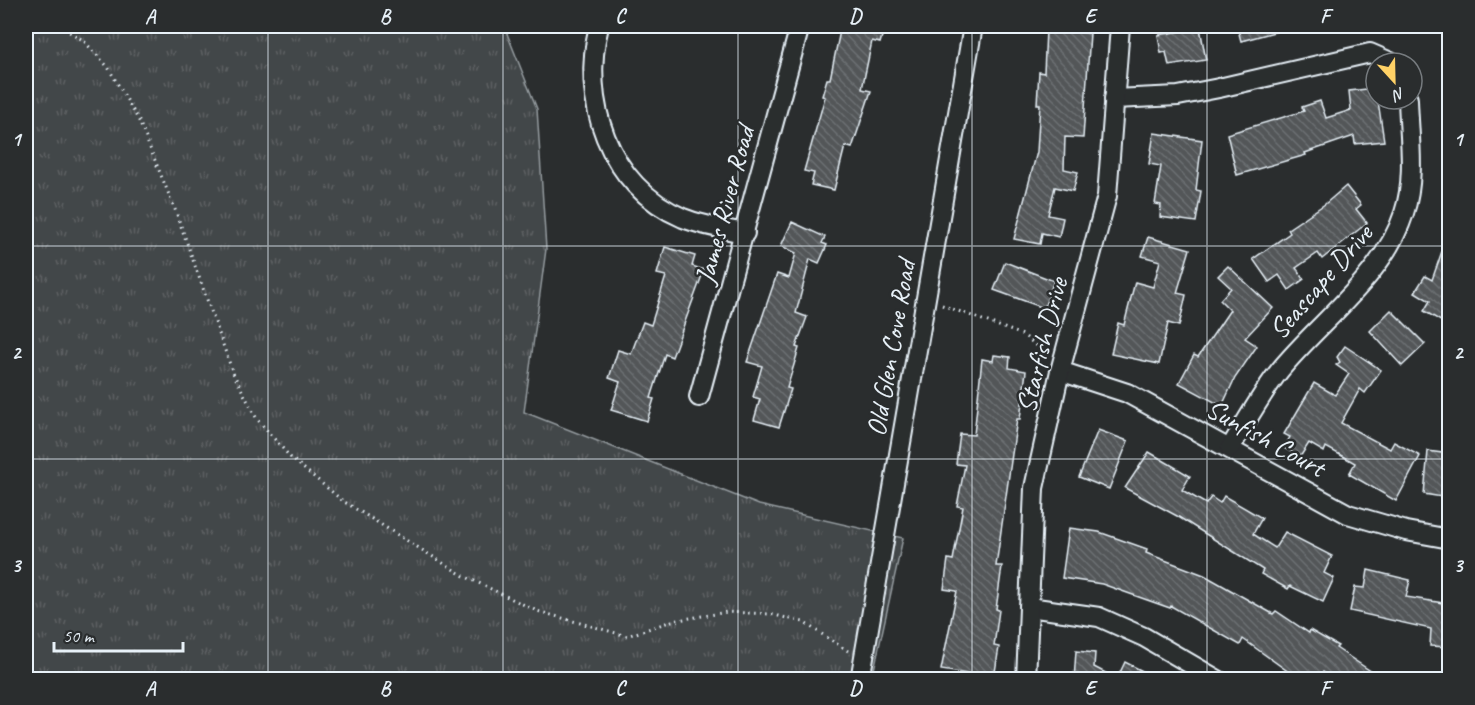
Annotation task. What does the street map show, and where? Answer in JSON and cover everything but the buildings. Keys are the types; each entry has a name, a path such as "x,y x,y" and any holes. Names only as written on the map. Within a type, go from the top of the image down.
{"street":[{"path":"599,26 591,76 596,108 612,152 635,187 682,218 707,226 745,233"},
{"name":"James River Road","path":"699,398 800,26"},
{"name":"Old Glen Cove Road","path":"863,671 973,26"},
{"name":"Starfish Drive","path":"1026,680 1035,488 1060,371 1107,196 1120,26"},
{"path":"1114,99 1178,96 1364,53"},
{"name":"Seascape Drive","path":"1230,448 1278,373 1316,328 1369,276 1394,240 1405,212 1410,183 1408,111"},
{"name":"Sunfish Court","path":"1060,371 1127,393 1348,514 1406,531 1449,539"},
{"path":"1029,607 1099,617 1144,637 1218,680"}],"path":[{"path":"59,26 83,40 108,67 139,122 176,212 233,373 257,420 291,458 343,501 464,576 537,611 627,636 672,621 727,612 770,614 803,622 863,671"},
{"path":"927,299 1023,335 1048,354 1060,371"}],"green space":[{"path":"26,26 504,26 537,109 546,249 524,412 759,505 903,538 872,679 26,679"}]}
